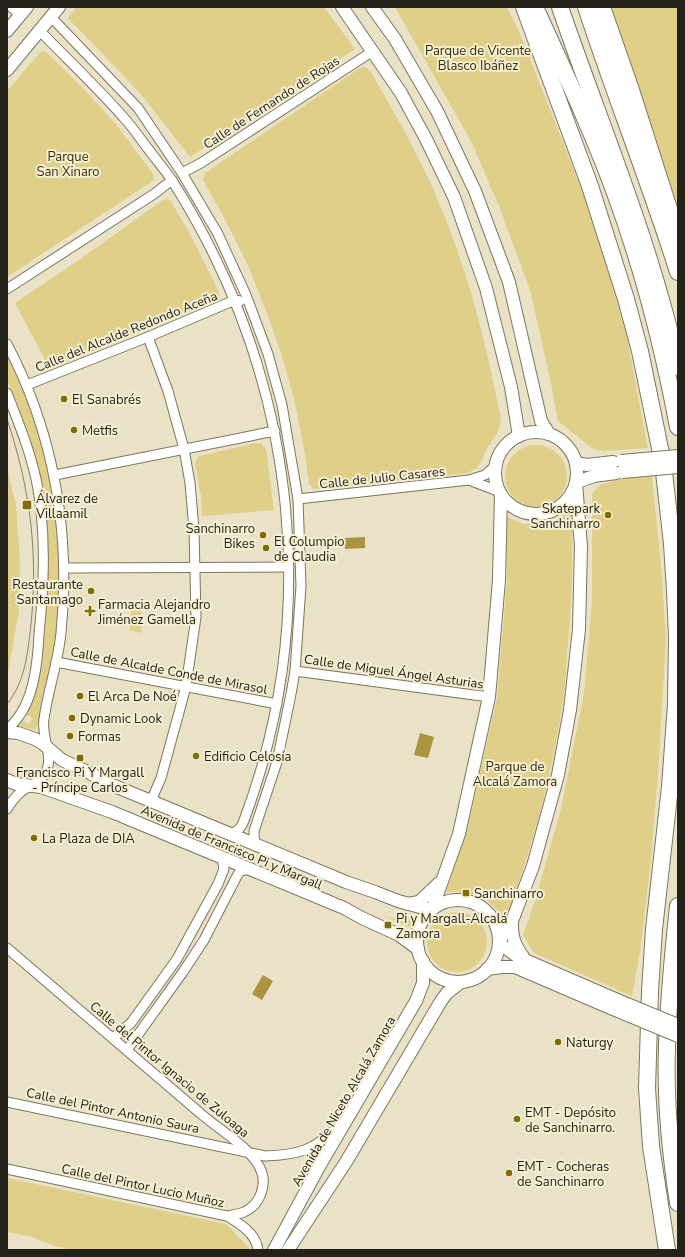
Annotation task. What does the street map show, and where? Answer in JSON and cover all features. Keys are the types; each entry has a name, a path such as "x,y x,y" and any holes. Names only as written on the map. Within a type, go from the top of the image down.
{"highway":[{"path":"515,7 566,123"},
{"path":"524,7 590,186 610,246 640,351 663,463 672,544 677,637 676,704 670,787 654,937 650,991 647,1088 651,1146 666,1250"},
{"path":"535,7 589,126 615,192 647,292 663,352 678,427"},
{"path":"560,7 640,231 665,312 678,367"},
{"path":"586,7 605,65 666,232 678,272"},
{"path":"602,7 631,90 678,237"},
{"path":"678,906 666,1048 667,1105 671,1160 678,1203"},
{"path":"678,979 673,1049 673,1095 678,1158"}],"street":[{"path":"7,70 59,7"},
{"path":"342,7 401,92 454,197 486,288 511,387 519,436"},
{"path":"372,7 394,39 437,111 475,191 509,282 541,420 549,434"},
{"path":"7,31 19,10"},
{"path":"52,17 138,108 182,173 218,234 246,295 268,354 282,405 298,499 301,586 295,671 277,762 254,831 256,846"},
{"path":"40,31 125,119 172,180 208,242 235,300 260,370 275,430 283,478 289,567 287,624 277,704 263,763 247,813 240,828 231,835"},
{"name":"Calle de Fernando de Rojas","path":"182,173 207,159 373,51"},
{"path":"7,289 147,198 172,180"},
{"path":"235,300 243,302 256,335 268,354"},
{"name":"Calle del Alcalde Redondo Aceña","path":"27,385 148,337 235,300"},
{"path":"148,337 168,391 184,450 194,530 196,617 186,686 161,778 151,802"},
{"path":"7,344 27,385 47,442 55,475 62,528 64,568 63,603 56,662 44,720 44,736 49,762 41,779 17,796 7,809"},
{"path":"7,393 26,443 38,489 42,527 44,576 38,656 32,687 25,707 7,731"},
{"path":"55,475 184,450 275,430"},
{"path":"288,1250 346,1162 441,1001 447,993 461,982 475,978 487,969 496,955 499,942 512,921 533,866 558,774 570,710 579,629 582,546 577,482 578,472 572,453 566,445 558,438 539,432 519,436 508,443 500,453 495,466 495,478 500,493 508,504 527,514 543,514 558,508 566,502 573,493 577,482"},
{"path":"577,482 618,467 678,456"},
{"path":"576,463 618,467 678,467"},
{"name":"Calle de Julio Casares","path":"298,499 469,480 485,475 495,466"},
{"path":"283,478 298,499"},
{"name":"Calle de Julio Casares","path":"469,480 500,493"},
{"path":"461,982 447,980 435,975 428,969 423,962 418,949 418,938 422,921 431,909 459,834 489,697 499,580 500,493"},
{"path":"64,568 289,567"},
{"name":"Calle de Alcalde Conde de Mirasol","path":"56,662 277,704"},
{"name":"Calle de Miguel Ángel Asturias","path":"295,671 489,697"},
{"name":"Avenida de Francisco Pi y Margall","path":"7,731 35,739 67,762 105,782 151,802 346,882 406,904 431,909"},
{"name":"Avenida de Francisco Pi y Margall","path":"7,780 16,784 51,790 112,812 344,908 399,935 418,949"},
{"path":"113,1038 131,1023 177,959 218,884 224,869 222,858"},
{"path":"127,1050 184,972 204,940 236,876 240,871 250,869"},
{"path":"406,904 419,902 442,881"},
{"path":"431,909 442,904 458,901 476,905 485,911 492,919 497,929 499,942 510,952 678,1036"},
{"path":"512,921 511,930 514,943 526,961"},
{"name":"Calle del Pintor Ignacio de Zuloaga","path":"7,948 210,1122 249,1152 261,1169 263,1184 262,1194 255,1204 245,1212 227,1216"},
{"name":"Avenida de Niceto Alcalá Zamora","path":"274,1250 320,1165 351,1115 416,1001 423,983 423,962"},
{"path":"487,969 516,967 614,1004 678,1025"},
{"name":"Calle del Pintor Antonio Saura","path":"7,1102 265,1156 281,1156 305,1151 317,1145 351,1115"},
{"name":"Calle del Pintor Antonio Saura","path":"210,1122 218,1134 214,1145"},
{"name":"Calle del Pintor Lucio Muñoz","path":"7,1169 227,1216 243,1226 252,1235 258,1246 258,1250"}],"green space":[{"path":"77,7 324,7 355,49 190,157 140,93 68,18"},
{"name":"Parque de Vicente Blasco Ibáñez","path":"395,7 507,7 520,34 585,198 626,332 648,448 604,451 593,449 558,421 530,290 500,209 472,143"},
{"path":"607,7 678,7 678,219"},
{"name":"Parque San Xinaro","path":"41,51 44,51 50,56 84,89 118,127 154,175 154,180 7,277 7,91"},
{"path":"364,67 370,71 404,130 425,171 443,212 474,302 486,349 501,420 500,426 480,463 476,468 468,473 314,489 309,484 304,448 294,399 282,356 269,319 248,265 203,180 205,173 360,68"},
{"path":"166,199 170,200 191,236 219,292 218,299 49,369 15,303"},
{"path":"7,350 40,435 54,493 58,523 60,553 59,613 41,717 35,730 21,726 22,721 29,724 33,718 25,714 32,698 42,655 46,618 48,554 46,528 30,443 18,405 7,380"},
{"path":"261,443 266,449 274,510 202,516 201,496 195,464 196,460 199,456"},
{"path":"536,445 548,447 558,454 565,464 567,476 565,488 558,498 548,505 536,507 524,505 514,498 507,488 505,476 507,464 514,454 524,447"},
{"path":"7,468 16,505 20,562 19,611 7,677"},
{"path":"652,476 662,576 666,640 651,860 641,946 632,996 534,953 523,935 535,901 561,809 584,693 592,602 592,493 600,485 615,479"},
{"name":"Parque de Alcalá Zamora","path":"571,507 571,593 566,676 563,699 552,762 539,816 532,842 505,921 493,906 480,897 473,894 446,892 468,828 497,698 507,581 506,516 523,524 542,524 559,519"},
{"path":"131,606 142,606 141,633 130,630"},
{"path":"451,912 463,912 474,917 482,925 487,936 485,954 474,967 463,972 451,972 440,967 432,959 427,948 427,936 432,925 440,917"},
{"path":"397,913 414,920 411,928 381,915 394,919"},
{"path":"7,1178 226,1224 251,1250 72,1250 55,1246 29,1236 7,1232"}],"shaded area":[{"path":"365,537 365,548 345,549 345,538"},
{"path":"420,733 434,737 428,758 414,755"},
{"path":"263,975 273,981 262,1000 252,994"}],"tram line":[{"path":"7,419 22,472 27,498 31,524 34,578 33,605 26,661 21,679 13,696 7,704"}],"place":[{"name":"El Sanabrés","path":"64,399"},
{"name":"Metfis","path":"74,430"},
{"name":"Álvarez de Villaamil","path":"27,505"},
{"name":"Skatepark Sanchinarro","path":"608,515"},
{"name":"Sanchinarro Bikes","path":"263,535"},
{"name":"El Columpio de Claudia","path":"266,548"},
{"name":"Restaurante Santamago","path":"91,591"},
{"name":"Farmacia Alejandro Jiménez Gamella","path":"90,611"},
{"name":"El Arca De Noé","path":"80,696"},
{"name":"Dynamic Look","path":"72,718"},
{"name":"Formas","path":"70,736"},
{"name":"Edificio Celosía","path":"196,756"},
{"name":"Francisco Pi Y Margall - Príncipe Carlos","path":"80,758"},
{"name":"La Plaza de DIA","path":"34,838"},
{"name":"Sanchinarro","path":"466,893"},
{"name":"Pi y Margall-Alcalá Zamora","path":"388,925"},
{"name":"Naturgy","path":"558,1042"},
{"name":"EMT - Depósito de Sanchinarro.","path":"517,1119"},
{"name":"EMT - Cocheras de Sanchinarro","path":"509,1173"}]}
